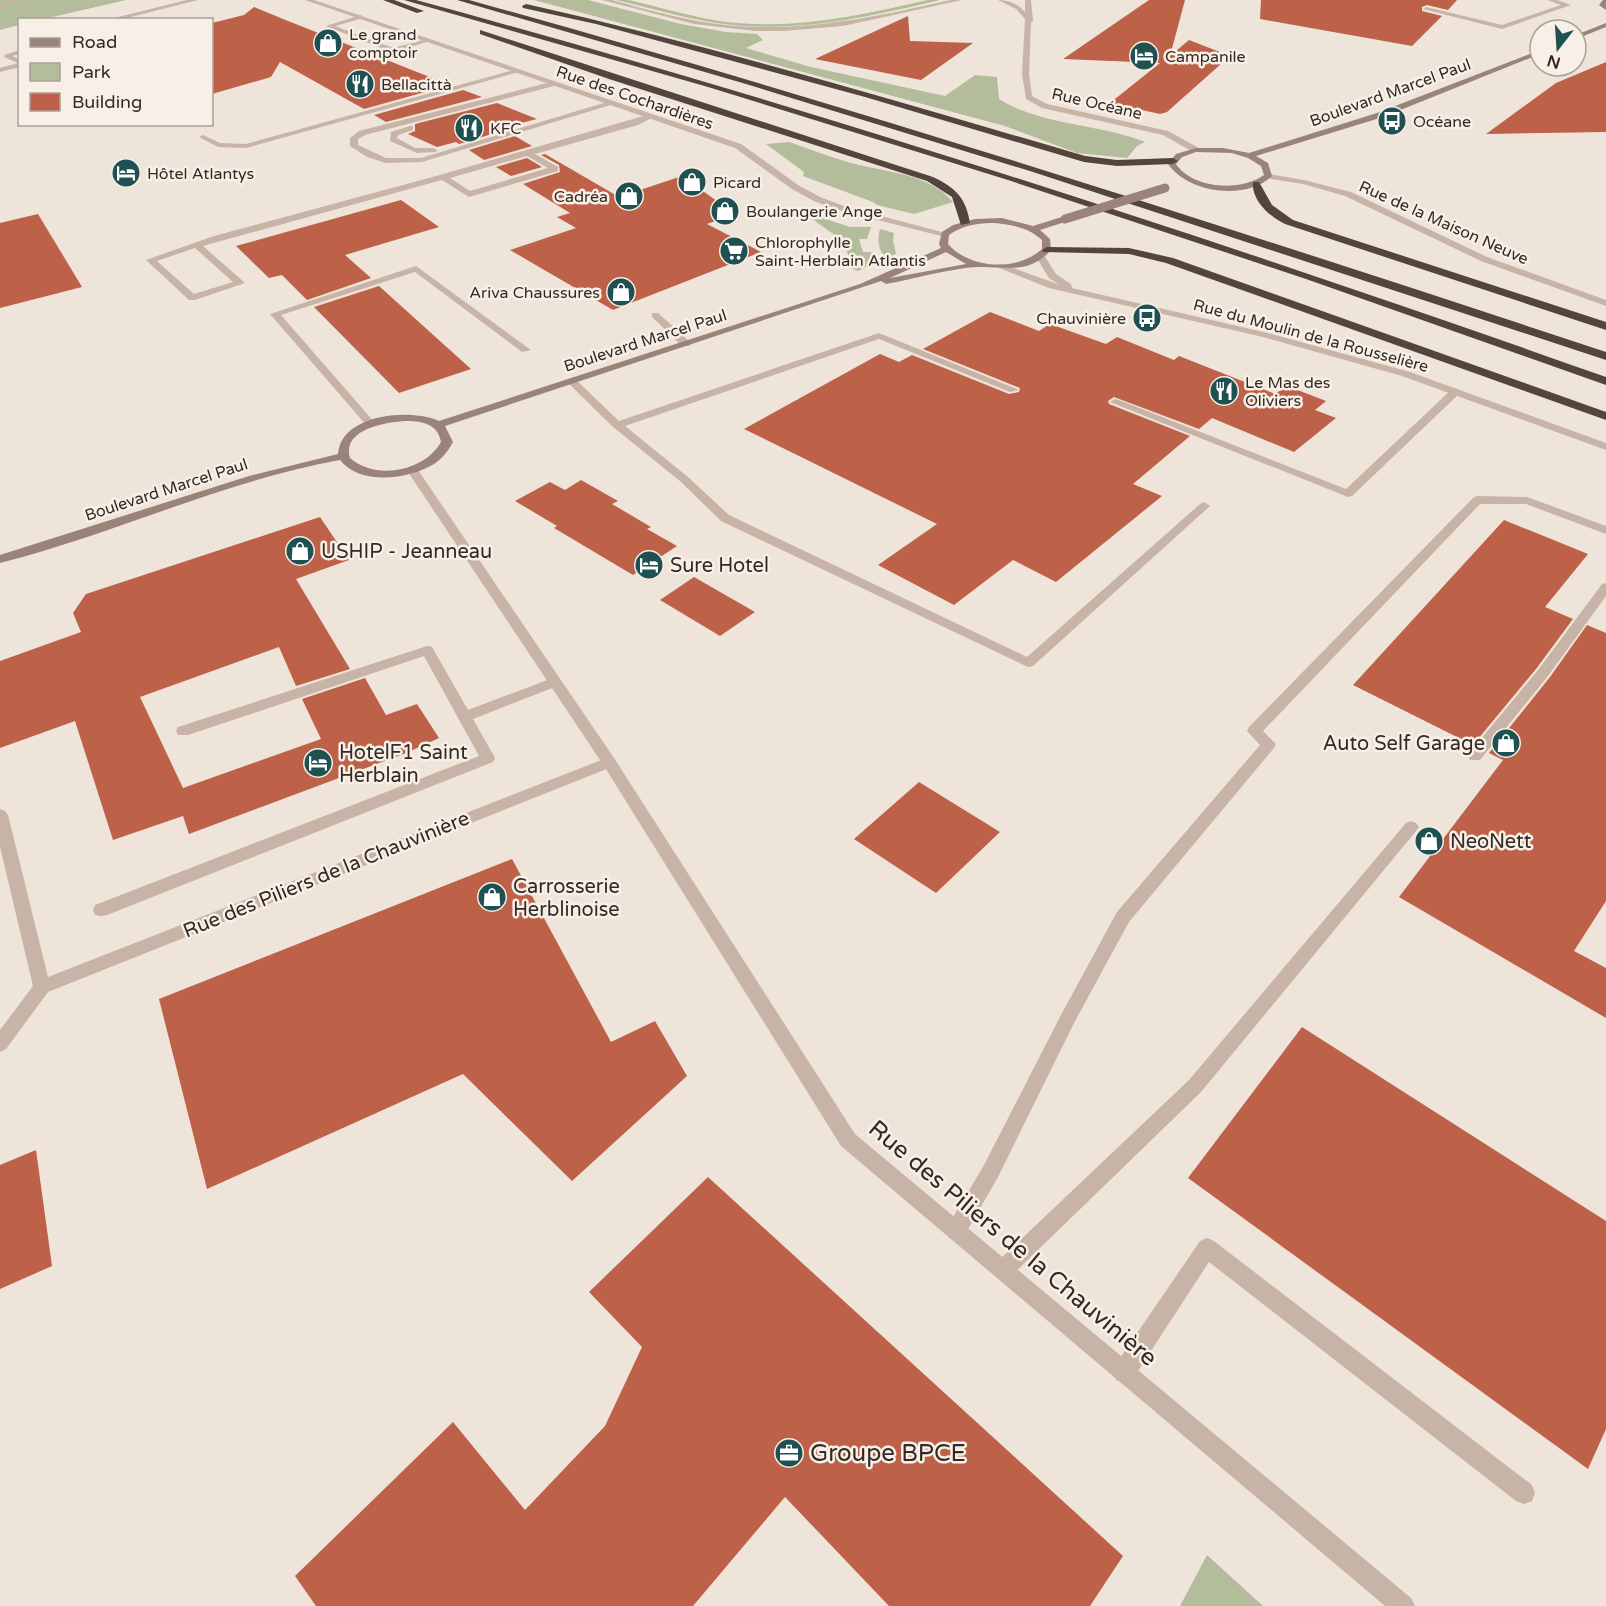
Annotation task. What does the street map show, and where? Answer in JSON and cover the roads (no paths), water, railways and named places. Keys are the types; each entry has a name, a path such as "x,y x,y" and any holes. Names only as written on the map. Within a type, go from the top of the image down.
{"highway":[{"path":"387,0 612,77 930,179 958,195 963,204 965,223"},
{"path":"408,0 678,76 954,161 1311,279 1606,381"},
{"path":"461,0 777,89 1023,164 1606,356"},
{"path":"513,3 597,22 857,92 1084,159 1117,163 1173,161"},
{"path":"1256,184 1266,207 1289,222 1606,326"},
{"path":"1044,254 1129,251 1169,260 1606,416"}],"street":[{"path":"0,6 21,0"},
{"name":"Rue des Cochardières","path":"308,0 738,146 795,187 841,208 945,234"},
{"path":"605,0 698,23 777,30 861,22 959,0"},
{"path":"1001,0 1018,8 1030,21"},
{"name":"Rue Océane","path":"1028,0 1030,21 1026,86 1029,97 1045,106 1165,133 1196,150"},
{"path":"1431,4 1426,9 1502,27 1568,5 1550,0"},
{"path":"1605,0 1602,3 1606,8"},
{"path":"160,17 197,2"},
{"path":"119,18 197,2"},
{"path":"782,21 834,18 857,13"},
{"path":"362,17 329,27 393,51"},
{"path":"1588,32 1606,25"},
{"path":"384,53 427,41"},
{"path":"18,53 6,56 18,62"},
{"name":"Boulevard Marcel Paul","path":"1248,156 1380,115 1528,57"},
{"path":"0,70 18,64"},
{"path":"203,137 218,145 246,146 517,71"},
{"path":"551,84 362,133 354,138 354,146 380,160 399,163 422,160 525,131 560,118"},
{"path":"461,107 450,117 401,130 394,134 393,139 408,149 428,151 610,104"},
{"path":"197,245 240,283 192,298 151,260 197,245 650,117"},
{"path":"1196,150 1222,150 1248,156 1265,165 1268,176 1256,184 1229,187 1190,180 1175,171 1173,161 1180,154 1196,150"},
{"path":"443,177 469,194 555,169 528,153"},
{"name":"Rue de la Maison Neuve","path":"1268,176 1304,182 1348,194 1484,259 1606,303"},
{"path":"1033,229 1190,180"},
{"path":"995,220 1016,223 1033,229 1046,239 1044,254 1023,264 999,266 978,264 958,258 946,249 943,239 945,234 965,223 995,220"},
{"name":"Boulevard Marcel Paul","path":"438,425 863,286 946,249"},
{"name":"Rue du Moulin de la Rousselière","path":"1044,254 1052,276 1073,289"},
{"name":"Boulevard Marcel Paul","path":"863,286 978,264"},
{"name":"Rue du Moulin de la Rousselière","path":"999,266 1043,283 1265,335 1406,374 1606,447"},
{"path":"372,424 275,314 416,269 526,350"},
{"path":"655,315 686,344"},
{"path":"617,425 879,336 1014,390"},
{"path":"571,381 617,425 684,479 725,518 1028,663 1204,506"},
{"path":"1115,402 1348,494 1455,392"},
{"path":"413,418 438,425 447,435 445,448 433,460 412,470 390,473 369,472 352,466 344,456 345,444 349,438 372,424 392,419 413,418"},
{"name":"Boulevard Marcel Paul","path":"0,559 253,478 344,456"},
{"name":"Rue des Piliers de la Chauvinière","path":"412,470 609,762 848,1140 1403,1606"},
{"path":"956,1231 991,1171 1068,1018 1123,917 1269,744 1254,731 1477,500 1527,501 1606,530"},
{"path":"1475,756 1543,673 1606,587"},
{"path":"101,910 488,758 427,650 183,731"},
{"path":"465,717 555,682"},
{"name":"Rue des Piliers de la Chauvinière","path":"42,987 609,762"},
{"path":"0,815 42,987 0,1044"},
{"path":"1003,1270 1195,1086 1411,827"},
{"path":"1124,1372 1207,1248 1524,1493"}],"place":[{"name":"Le grand comptoir","path":"328,43"},
{"name":"Campanile","path":"1144,56"},
{"name":"Bellacittà","path":"360,84"},
{"name":"Océane","path":"1392,121"},
{"name":"KFC","path":"469,128"},
{"name":"Hôtel Atlantys","path":"126,173"},
{"name":"Picard","path":"692,182"},
{"name":"Cadréa","path":"629,196"},
{"name":"Boulangerie Ange","path":"725,211"},
{"name":"Chlorophylle Saint-Herblain Atlantis","path":"734,251"},
{"name":"Ariva Chaussures","path":"621,292"},
{"name":"Chauvinière","path":"1147,318"},
{"name":"Le Mas des Oliviers","path":"1224,391"},
{"name":"USHIP - Jeanneau","path":"300,551"},
{"name":"Sure Hotel","path":"649,565"},
{"name":"Auto Self Garage","path":"1506,743"},
{"name":"HotelF1 Saint Herblain","path":"318,763"},
{"name":"NeoNett","path":"1429,841"},
{"name":"Carrosserie Herblinoise","path":"492,897"},
{"name":"Groupe BPCE","path":"789,1453"}]}
